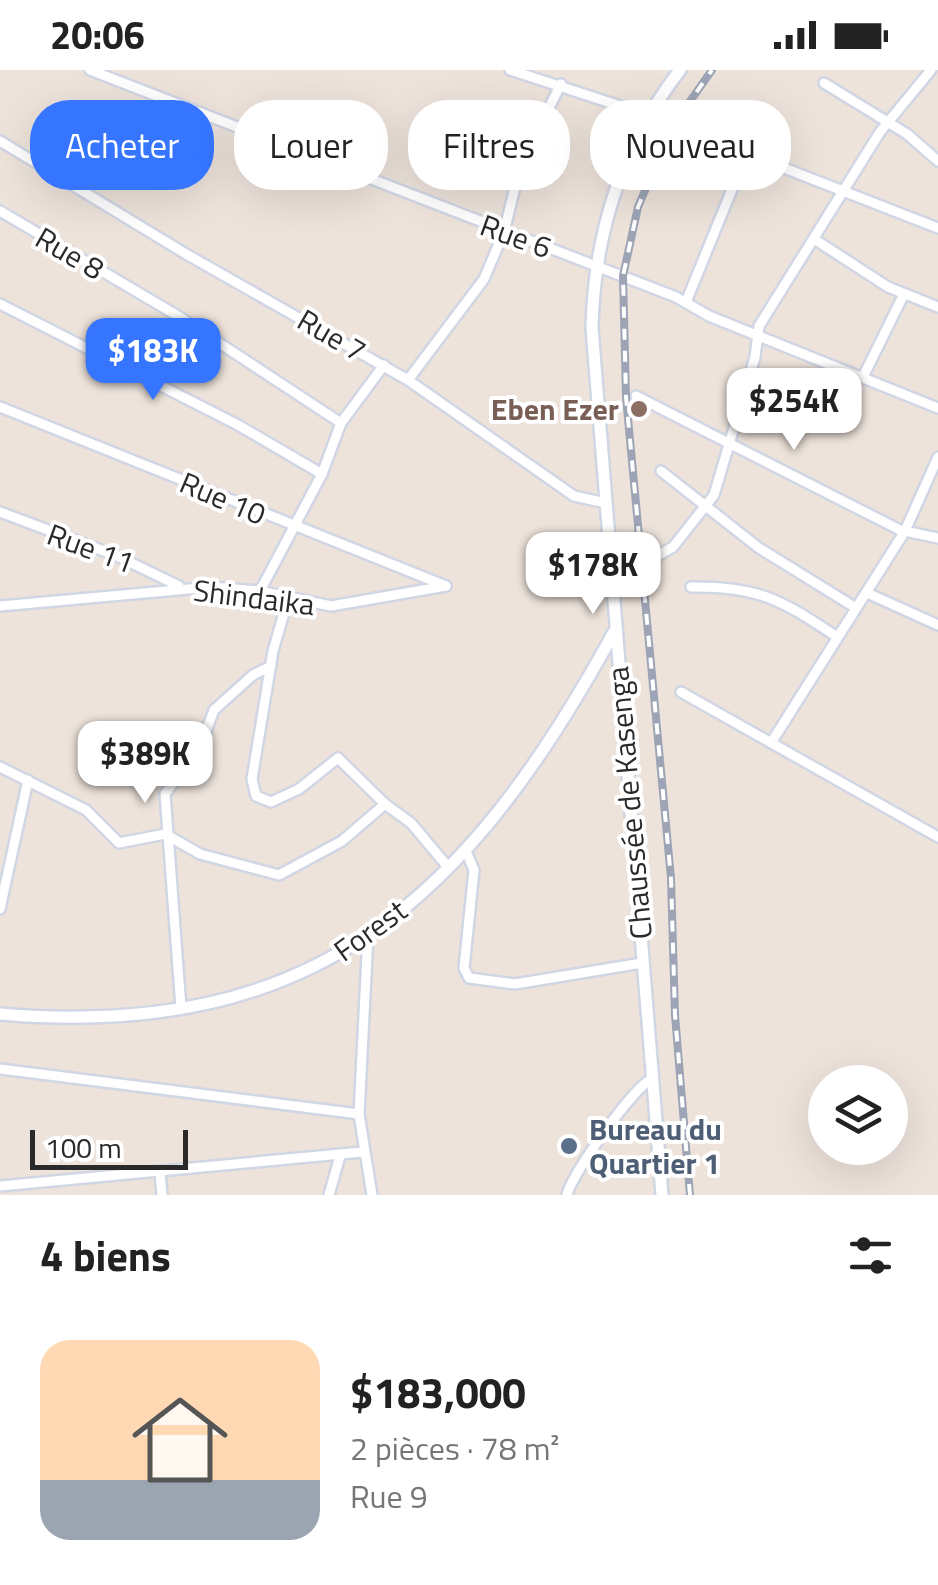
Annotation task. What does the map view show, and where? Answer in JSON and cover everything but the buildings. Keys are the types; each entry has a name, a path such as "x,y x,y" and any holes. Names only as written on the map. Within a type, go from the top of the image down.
{"main road":[{"name":"Chaussée de Kasenga","path":"659,100 680,70"},
{"name":"Chaussée de Kasenga","path":"615,190 596,266 592,328 662,1195"},
{"name":"Forest","path":"0,1014 93,1019 182,1010 272,988 335,958 368,935 465,849 555,735 614,632"}],"street":[{"name":"Rue 6","path":"90,70 596,266 938,408"},
{"path":"510,70 606,100"},
{"path":"652,560 672,547 709,505 766,314 888,125 929,73 938,84"},
{"path":"824,83 906,134 938,161"},
{"path":"408,380 474,298 504,232 521,163 561,84"},
{"name":"Rue 7","path":"0,141 245,289 384,365 574,496 606,503"},
{"path":"791,173 938,228"},
{"path":"686,302 732,190"},
{"name":"Rue 8","path":"0,211 178,316 342,423"},
{"path":"814,238 904,294 938,307"},
{"path":"864,376 904,294"},
{"path":"0,304 238,425 322,474"},
{"path":"260,591 322,474 342,423 384,365"},
{"path":"636,396 905,531 938,538"},
{"name":"Rue 10","path":"0,407 446,586"},
{"path":"771,743 905,531 938,456"},
{"path":"661,472 709,505 759,548 856,608"},
{"name":"Rue 11","path":"0,512 128,560 181,588"},
{"name":"Shindaika","path":"0,606 181,588 260,591 331,606 446,586"},
{"path":"691,587 736,586 757,592 837,637"},
{"path":"867,593 938,625"},
{"path":"288,599 270,666 252,779 256,796 271,802 298,789 338,758 385,804 411,823 448,867"},
{"path":"182,1010 174,880 164,834 165,794 200,748 214,710 253,675 270,666"},
{"path":"681,692 764,734 771,743 938,837"},
{"path":"0,767 86,810 119,844 164,834 200,854 279,875 342,841 385,804"},
{"path":"0,908 28,780"},
{"path":"0,844 12,849"},
{"path":"465,849 474,870 464,968 469,978 515,984 642,963"},
{"path":"368,935 359,1114 362,1152 372,1195"},
{"path":"0,1069 359,1114"},
{"path":"567,1195 574,1172 637,1088 652,1079"},
{"path":"0,1186 15,1190 362,1152"},
{"path":"330,1195 340,1156"},
{"path":"160,1172 162,1195"}],"railway":[{"path":"690,1195 675,1015 671,878 626,397 623,276 638,207 672,127 712,70"}],"place":[{"name":"Eben Ezer","path":"639,409"},
{"name":"Bureau du Quartier 1","path":"569,1146"}]}
